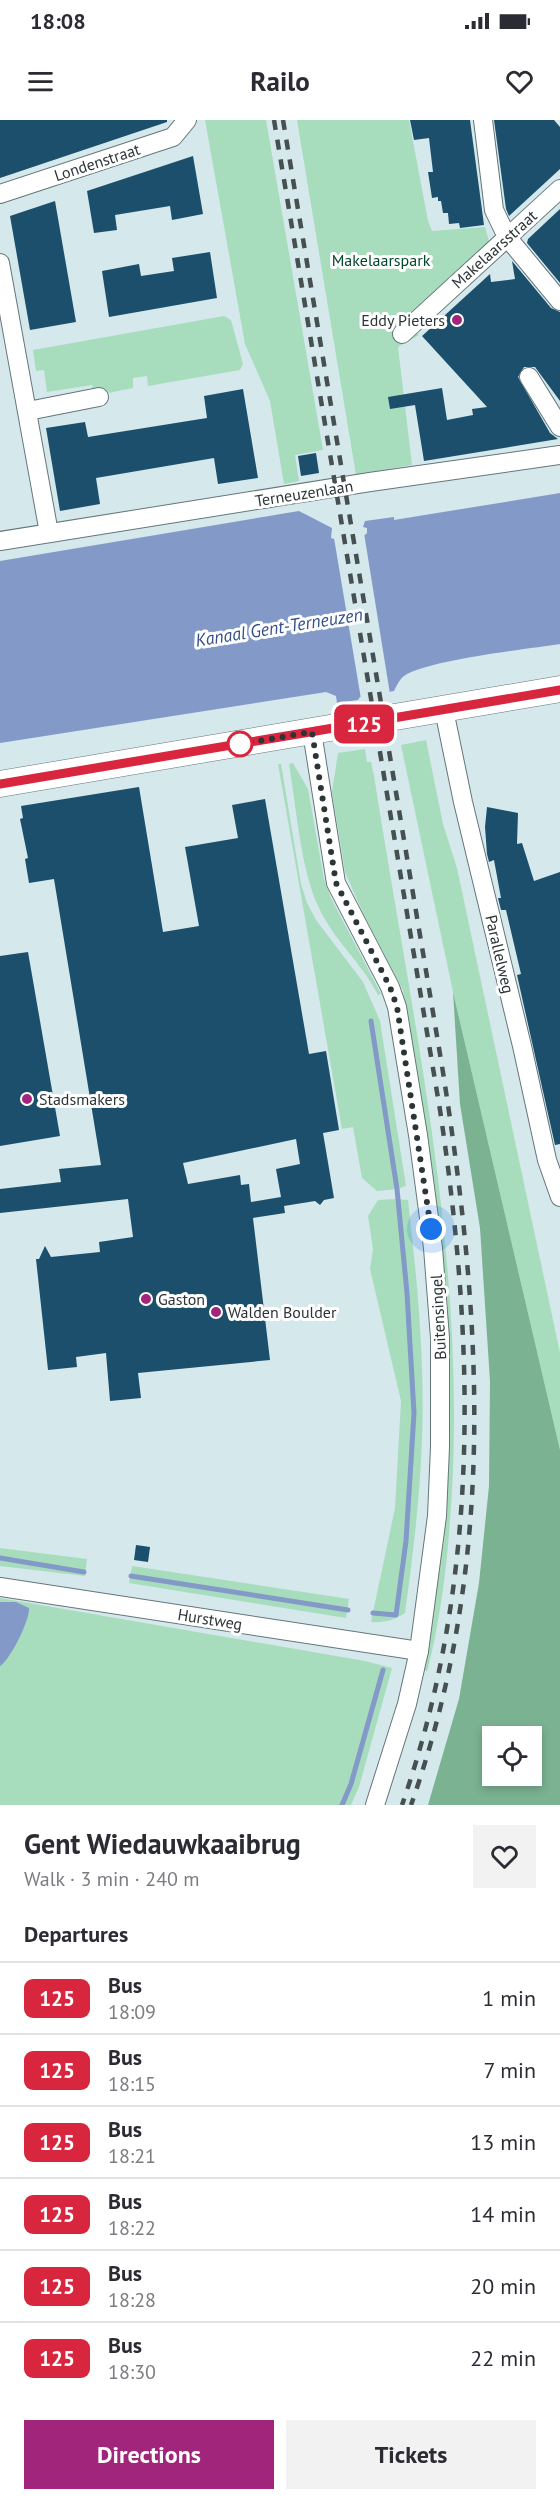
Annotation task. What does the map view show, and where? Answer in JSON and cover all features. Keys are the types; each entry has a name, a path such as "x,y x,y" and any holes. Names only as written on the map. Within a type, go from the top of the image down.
{"main road":[{"path":"0,784 560,690"}],"street":[{"name":"Londenstraat","path":"0,194 173,137 187,120"},
{"path":"483,120 494,210 507,237 560,301"},
{"name":"Makelaarsstraat","path":"402,334 560,189"},
{"path":"0,263 8,345 28,411 49,533"},
{"path":"529,377 560,427"},
{"path":"28,411 99,397"},
{"name":"Terneuzenlaan","path":"0,541 370,482 560,455"},
{"name":"Parallelweg","path":"444,710 463,802 547,1160 560,1197"},
{"name":"Buitensingel","path":"312,732 336,883 390,987 397,1007 418,1135 433,1248 440,1338 440,1447 437,1516 420,1651 407,1704 375,1805"},
{"name":"Hurstweg","path":"0,1587 420,1651"}],"green space":[{"path":"205,120 266,120 323,450 295,455 299,481 284,484 270,401 245,344"},
{"name":"Makelaarspark","path":"297,120 409,120 428,221 432,231 485,227 490,245 404,319 419,335 398,347 412,465 356,475"},
{"path":"224,316 231,320 243,364 240,370 148,386 147,376 133,378 133,388 94,396 92,385 47,392 44,370 36,371 33,350"},
{"path":"426,740 443,824 457,868 560,1353 560,1450 453,992 401,745"},
{"path":"365,749 367,762 371,762 374,776 417,1035 441,1208 450,1295 454,1382 452,1495 442,1597 427,1672 423,1667 444,1540 449,1464 448,1320 435,1193 403,990 363,913 345,872 332,792 338,753"},
{"path":"293,763 308,789 324,879 331,898 381,994 378,995 364,972 332,930 313,893 303,857 297,818 289,764"},
{"path":"278,764 281,764 301,884 307,903 316,920 363,982 380,1021 406,1186 397,1189 377,1191 362,1178 353,1127 342,1129"},
{"path":"453,992 560,1450 560,1805 428,1805 459,1699 479,1583 489,1486 490,1381 480,1228 460,1104"},
{"path":"378,1200 408,1200 417,1289 423,1409 421,1461 416,1526 405,1613 397,1618 371,1622 395,1508 401,1401 370,1269 373,1249 368,1216"},
{"path":"0,1548 87,1559 85,1576 0,1566"},
{"path":"132,1566 349,1599 346,1618 129,1583"},
{"path":"0,1598 365,1661 392,1668 359,1787 351,1805 0,1805"}],"water":[{"name":"Kanaal Gent-Terneuzen","path":"560,493 560,644 434,665 404,676 394,691 360,697 358,700 337,703 336,696 326,692 0,743 0,561 299,511 332,528 331,538 334,539 365,535 367,528 363,527 365,521 394,517 394,520"},
{"path":"0,1602 16,1602 29,1608 19,1639 0,1666"}],"pier":[{"path":"364,533 390,694 361,699 334,538"}],"building":[{"path":"0,120 167,120 167,122 0,178"},
{"path":"410,120 470,120 484,225 460,228 459,223 449,224 448,213 443,213 441,201 438,201 438,197 432,198 428,172 433,172 429,138 414,140"},
{"path":"494,120 554,120 560,127 560,169 509,216 506,209"},
{"path":"193,156 203,214 172,220 170,206 115,215 117,230 94,233 87,191"},
{"path":"55,201 76,322 30,330 10,216"},
{"path":"560,209 560,283 527,243 528,239"},
{"path":"210,252 217,298 109,317 102,271 139,264 141,276 174,271 172,258"},
{"path":"512,261 551,308 560,312 560,401 535,367 524,367 518,377 550,433 558,439 424,461 415,405 390,409 388,397 442,388 447,420 473,415 472,409 487,407 422,336 490,274 491,282 515,279"},
{"path":"243,389 258,478 218,484 214,458 96,478 100,504 60,511 46,428 85,422 88,437 207,418 204,396"},
{"path":"316,453 319,473 301,476 298,456"},
{"path":"139,787 163,932 199,926 185,847 238,838 232,805 265,799 309,1054 326,1051 339,1130 323,1133 334,1198 324,1200 320,1205 315,1201 284,1206 285,1213 253,1218 270,1360 138,1373 141,1398 110,1401 106,1353 76,1357 77,1367 48,1370 36,1259 39,1259 45,1246 51,1257 100,1252 99,1242 133,1237 128,1199 0,1213 0,1189 61,1182 59,1169 101,1165 54,879 29,883 25,859 28,858 20,819 23,818 21,806","holes":["296,1139 300,1164 276,1169 281,1197 251,1202 249,1184 241,1185 240,1175 188,1184 183,1163"]},
{"path":"487,807 518,813 517,844 522,843 534,881 560,872 560,1144 555,1145 517,975 521,974 506,910 501,910 498,898 501,898 494,860 489,862 487,854 485,827"},
{"path":"28,952 60,1136 0,1146 0,956"},
{"path":"136,1545 150,1547 148,1562 134,1560"}],"waterway":[{"path":"371,1021 397,1189 407,1293 414,1413 406,1541 396,1615 373,1613"},
{"path":"0,1558 84,1572"},
{"path":"131,1576 348,1610"},
{"path":"342,1805 351,1784 383,1670"}],"railway":[{"path":"274,120 440,1110 452,1198 460,1286 464,1373 464,1460 458,1547 446,1634 428,1720 402,1805"},
{"path":"283,120 442,1066 456,1160 466,1253 473,1346 474,1438 470,1530 458,1621 439,1713 411,1805"}],"bus line":[{"name":"125","path":"0,784 560,690"}],"place":[{"name":"Eddy Pieters","path":"457,320"},
{"name":"Stadsmakers","path":"27,1099"},
{"name":"Gaston","path":"146,1299"},
{"name":"Walden Boulder","path":"216,1312"}],"route":[{"path":"240,744 312,732 336,883 390,987 397,1007 431,1229"}]}
